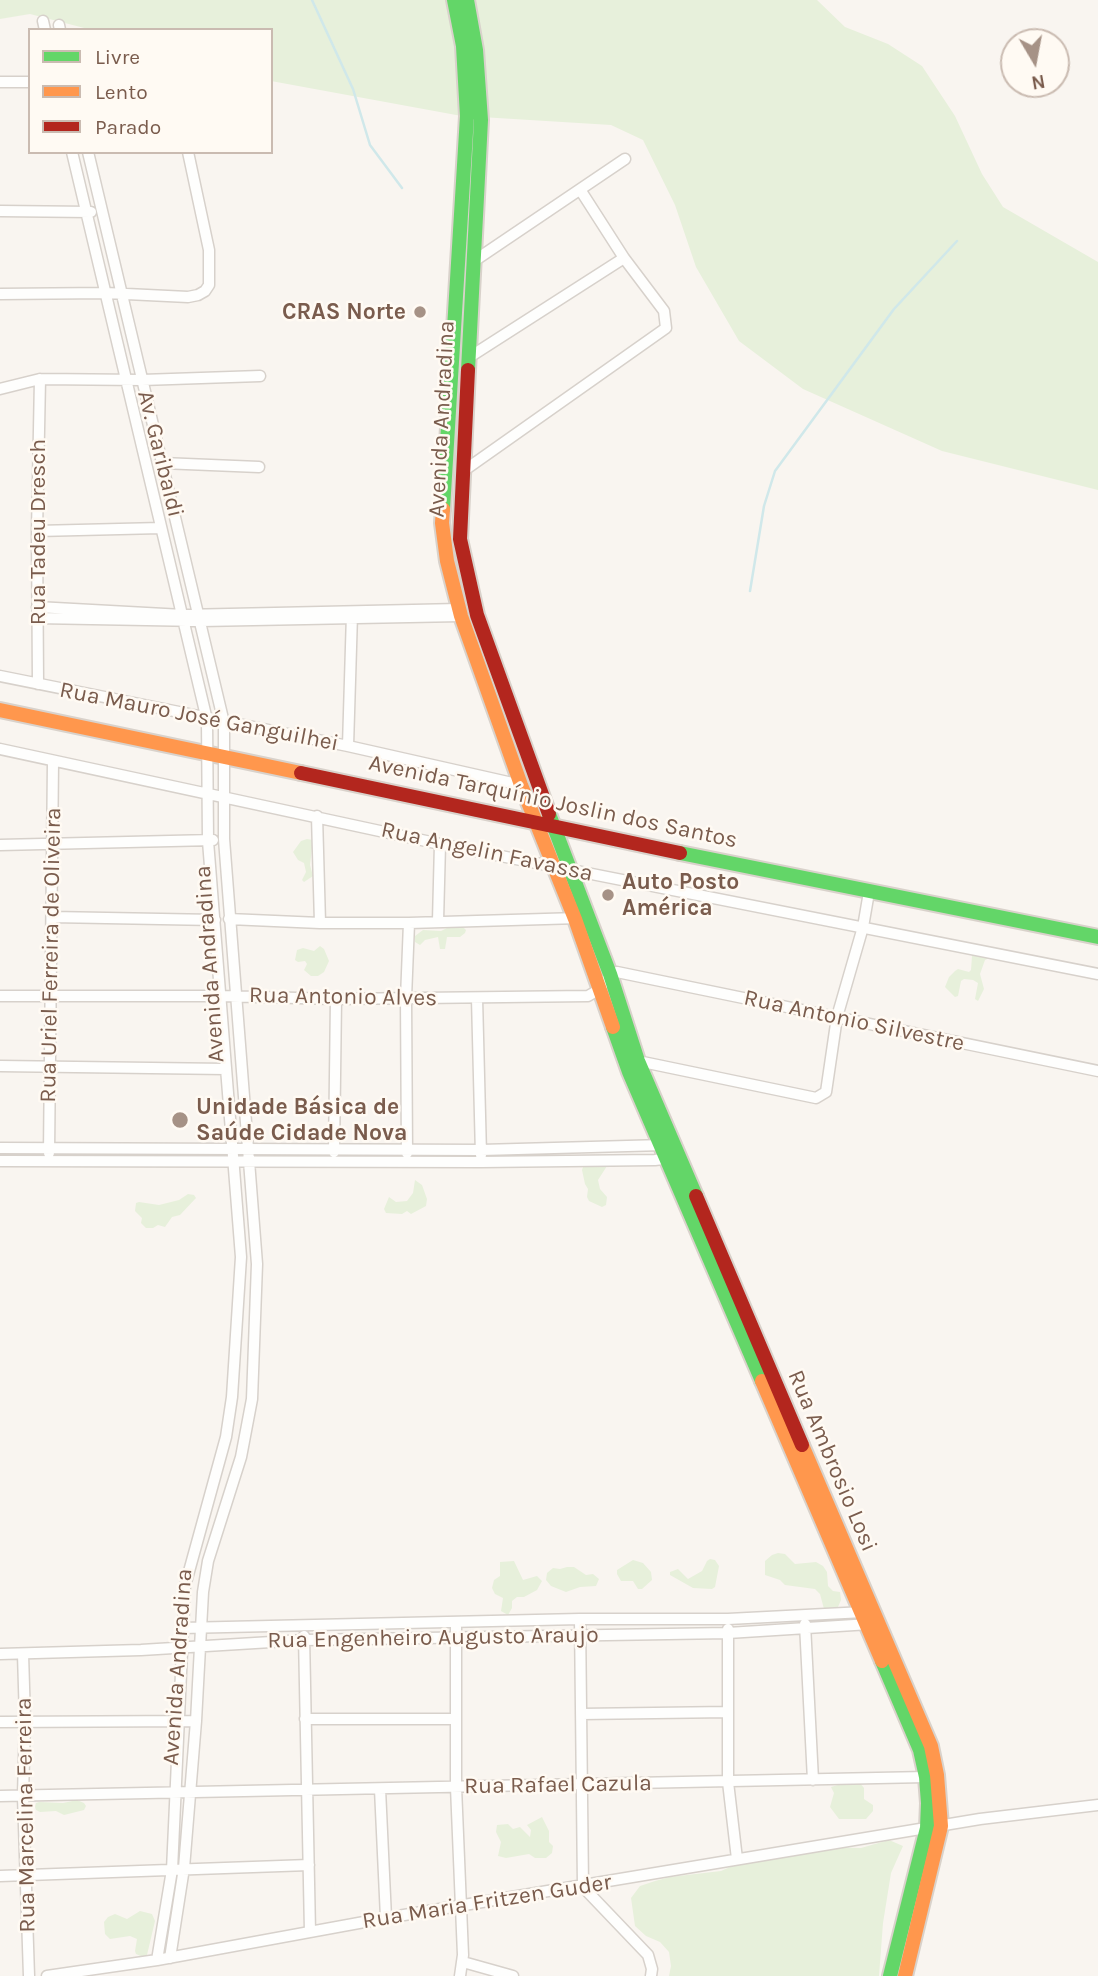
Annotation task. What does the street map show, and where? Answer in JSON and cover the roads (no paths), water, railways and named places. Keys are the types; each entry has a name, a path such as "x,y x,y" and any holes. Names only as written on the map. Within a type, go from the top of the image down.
{"street":[{"name":"Avenida Andradina","path":"454,0 463,46 467,116 442,523 447,561 460,612 521,785 554,865 581,918"},
{"name":"Avenida Andradina","path":"467,0 476,50 481,120 461,472 460,539 477,615 570,869 581,918"},
{"path":"0,82 28,82"},
{"name":"Av. Garibaldi","path":"72,154 207,720 208,841 241,1257 232,1397 226,1437 185,1586 172,1870 157,1960"},
{"name":"Av. Garibaldi","path":"88,154 224,723 223,757"},
{"path":"0,295 198,295 209,285 209,250 188,154"},
{"path":"474,261 625,159"},
{"path":"461,472 666,328 664,311 624,258 581,191"},
{"path":"0,211 102,212"},
{"path":"468,358 624,258"},
{"path":"456,286 471,288"},
{"path":"0,389 40,379 142,380 260,376"},
{"name":"Rua Tadeu Dresch","path":"38,684 40,379"},
{"path":"450,395 466,396"},
{"path":"162,463 259,467"},
{"path":"37,531 161,528"},
{"path":"37,612 200,618 460,612"},
{"path":"348,746 352,614"},
{"name":"Rua Mauro José Ganguilhei","path":"0,676 207,720 348,746 521,785"},
{"name":"Avenida Tarquínio Joslin dos Santos","path":"0,710 554,827 1098,937"},
{"name":"Rua Angelin Favassa","path":"0,749 440,844 1098,974"},
{"name":"Avenida Andradina","path":"170,1958 184,1868 191,1793 203,1592 208,1561 241,1457 251,1399 257,1264 223,839 223,757"},
{"name":"Rua Uriel Ferreira de Oliveira","path":"49,1162 53,761"},
{"path":"317,816 320,923"},
{"path":"0,845 223,839"},
{"path":"438,921 440,844"},
{"path":"638,1061 816,1098 826,1092 837,1017 863,928 869,892"},
{"path":"52,917 215,920"},
{"path":"229,919 409,923 581,918"},
{"name":"Rua Ambrosio Losi","path":"581,918 610,974 668,1151"},
{"name":"Rua Ambrosio Losi","path":"581,918 600,989 629,1072 668,1151 869,1618 920,1750 934,1827 890,1976"},
{"path":"407,1162 406,998 409,923"},
{"name":"Rua Antonio Silvestre","path":"610,974 617,972 1098,1071"},
{"path":"600,989 610,974"},
{"name":"Rua Antonio Alves","path":"0,996 477,999 588,996 600,989"},
{"path":"333,1161 336,999"},
{"path":"477,999 481,1162"},
{"path":"0,1066 226,1069"},
{"path":"0,1148 668,1151"},
{"path":"0,1161 481,1162 668,1151"},
{"path":"182,1628 580,1619 805,1616 869,1618"},
{"path":"805,1616 813,1780"},
{"name":"Rua Ambrosio Losi","path":"869,1618 931,1746 937,1775 934,1827 905,1976"},
{"name":"Rua Engenheiro Augusto Araujo","path":"0,1654 141,1650 304,1640 728,1633 806,1629 869,1618"},
{"path":"580,1619 583,1886 648,1955 651,1976"},
{"path":"728,1619 728,1782 737,1859"},
{"path":"456,1622 456,1787 463,1962 460,1976"},
{"path":"304,1627 310,1933"},
{"name":"Rua Marcelina Ferreira","path":"23,1654 23,1796 29,1976"},
{"path":"581,1714 728,1712"},
{"path":"305,1719 455,1719"},
{"path":"0,1722 196,1721"},
{"name":"Rua Rafael Cazula","path":"0,1796 926,1777"},
{"path":"380,1789 386,1918"},
{"name":"Rua Maria Fritzen Guder","path":"47,1976 170,1958 386,1918 737,1859 1026,1812 1098,1805"},
{"path":"0,1876 309,1865"},
{"path":"463,1962 513,1976"}],"waterway":[{"path":"312,0 353,89 370,145 402,188"},
{"path":"750,591 764,506 775,471 894,309 957,241"}],"place":[{"name":"CRAS Norte","path":"420,312"},
{"name":"Auto Posto América","path":"608,895"},
{"name":"Unidade Básica de Saúde Cidade Nova","path":"180,1120"}]}
